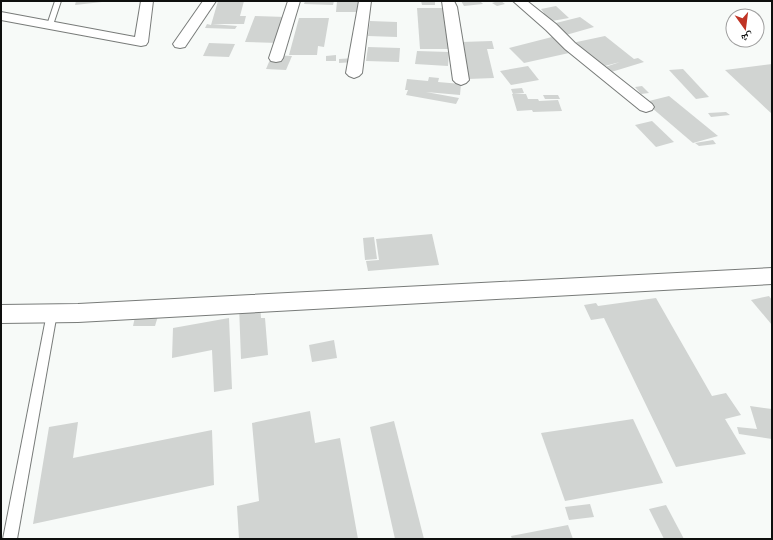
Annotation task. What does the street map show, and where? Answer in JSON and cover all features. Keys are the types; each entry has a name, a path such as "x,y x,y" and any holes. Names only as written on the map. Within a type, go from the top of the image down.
{"street":[{"path":"1,16 141,42 147,1"},
{"path":"180,44 210,1"},
{"path":"276,58 294,1"},
{"path":"354,73 365,1"},
{"path":"448,1 460,80"},
{"path":"519,1 551,27 570,46 646,107"},
{"path":"1,314 78,313 772,276"}],"lane":[{"path":"50,25 58,1"},
{"path":"10,539 52,313"}],"building":[{"path":"76,1 102,1 102,2 75,5"},
{"path":"218,1 244,1 240,16 246,16 244,24 212,24 237,26 235,29 205,28 207,24 211,25"},
{"path":"305,1 334,1 333,5 304,4"},
{"path":"337,1 362,1 362,12 336,12"},
{"path":"421,1 435,1 435,5 422,5"},
{"path":"461,1 480,1 483,4 464,6"},
{"path":"498,1 505,4 497,6 492,3"},
{"path":"556,6 569,18 546,22 537,14 544,13 541,9"},
{"path":"417,8 448,8 453,49 420,49"},
{"path":"255,16 286,17 278,43 245,42"},
{"path":"580,17 594,27 566,35 552,24"},
{"path":"299,18 329,18 324,47 318,46 317,55 289,55"},
{"path":"370,21 397,22 397,37 368,36"},
{"path":"605,36 634,59 638,58 644,62 608,73 602,68 620,62 601,67 572,43"},
{"path":"552,37 569,53 524,63 509,48"},
{"path":"492,41 494,49 487,49 494,78 468,79 461,42"},
{"path":"209,43 235,44 229,57 203,56"},
{"path":"368,47 400,48 399,62 366,61"},
{"path":"417,51 449,52 448,66 415,64"},
{"path":"272,55 292,56 286,70 266,69"},
{"path":"336,55 336,61 326,61 326,56"},
{"path":"355,58 355,62 339,63 339,59"},
{"path":"772,64 772,114 725,70"},
{"path":"528,66 539,80 511,85 500,71"},
{"path":"683,69 709,97 696,99 669,70"},
{"path":"429,77 439,78 438,82 461,84 460,95 426,92 459,98 456,104 406,95 408,90 405,90 407,79 428,81"},
{"path":"642,86 649,93 641,94 635,87"},
{"path":"522,88 524,93 513,94 511,89"},
{"path":"512,94 526,94 528,99 538,99 539,101 558,100 562,111 517,111"},
{"path":"543,95 558,95 560,99 545,99"},
{"path":"669,96 718,136 693,143 645,102"},
{"path":"726,112 730,115 711,117 708,113"},
{"path":"652,121 674,142 656,147 635,125"},
{"path":"713,140 716,144 699,146 695,143"},
{"path":"432,234 439,265 368,271 366,261 379,260 376,239"},
{"path":"374,237 377,259 365,260 363,238"},
{"path":"769,296 772,300 772,325 751,300"},
{"path":"656,298 712,396 726,393 741,415 725,419 746,454 676,467 604,318 591,320 584,305 596,303 598,306"},
{"path":"260,303 261,318 265,318 268,355 241,359 239,306"},
{"path":"158,316 155,326 133,326 135,317"},
{"path":"229,318 232,389 214,392 212,350 172,358 173,328"},
{"path":"334,340 337,358 312,362 309,345"},
{"path":"750,406 772,409 772,439 739,434 737,427 757,429"},
{"path":"310,411 315,443 340,438 358,539 239,539 237,506 259,501 252,423"},
{"path":"633,419 663,483 565,501 541,433"},
{"path":"394,421 424,539 395,539 370,427"},
{"path":"78,422 73,458 212,430 214,485 33,524 49,427"},
{"path":"590,504 594,517 569,520 565,507"},
{"path":"666,505 684,539 664,539 649,509"},
{"path":"568,525 573,539 512,539 511,536"}]}
